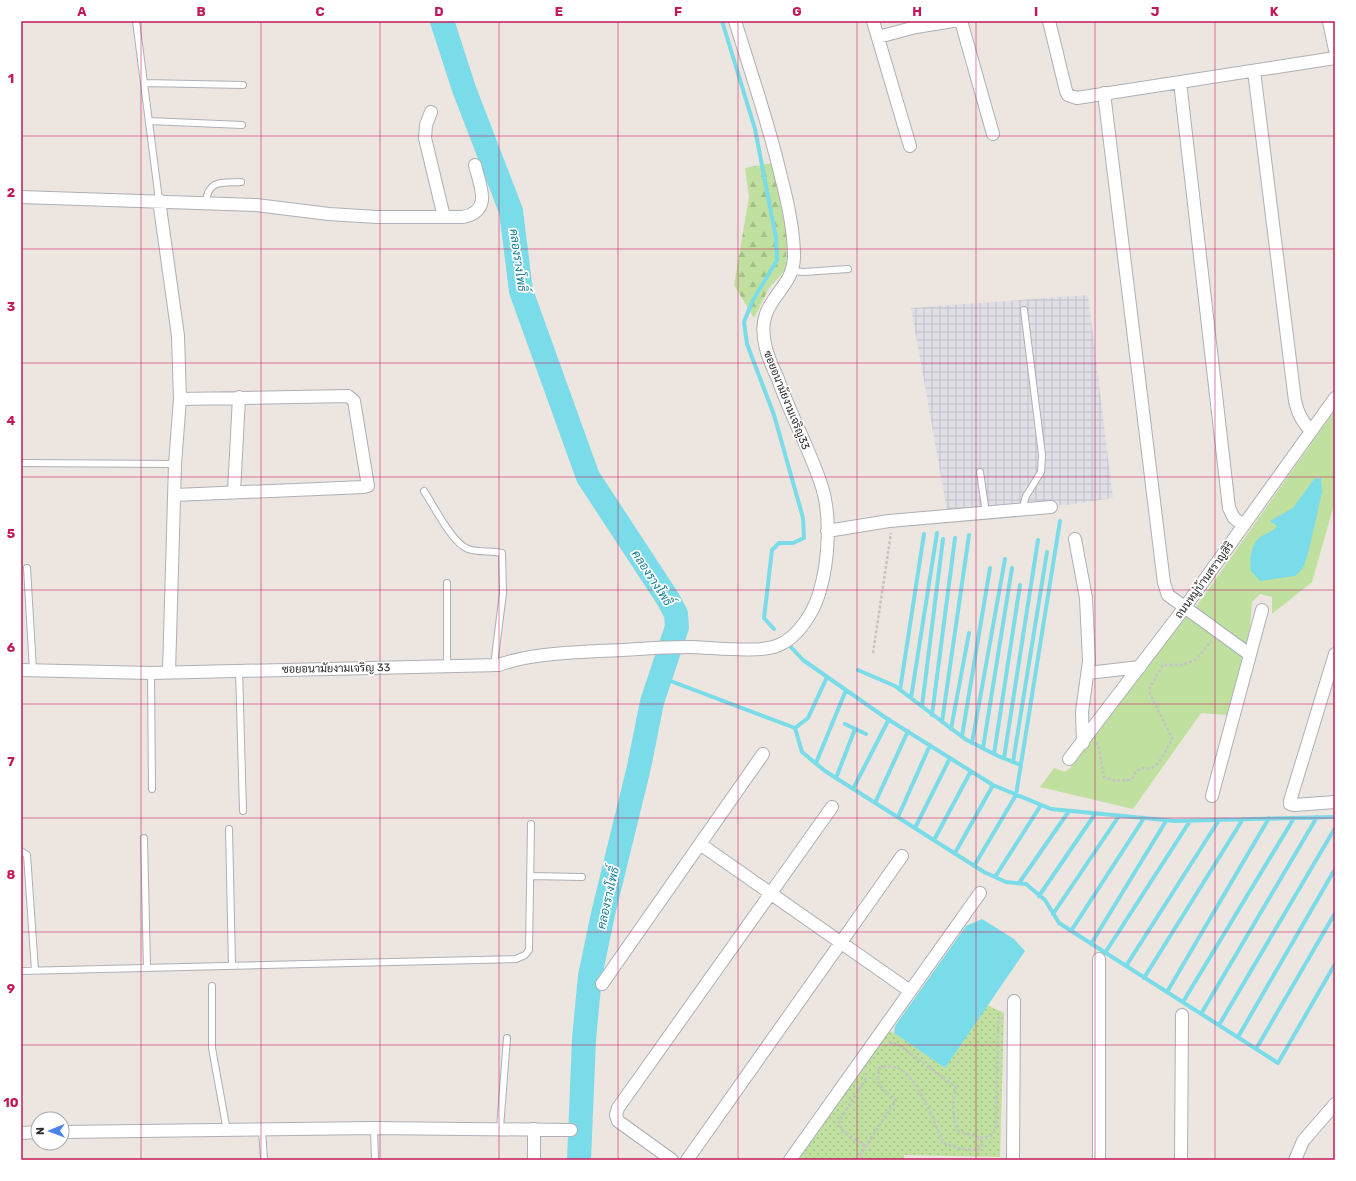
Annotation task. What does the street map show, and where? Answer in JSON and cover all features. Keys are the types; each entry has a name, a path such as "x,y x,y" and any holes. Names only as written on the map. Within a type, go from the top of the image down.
{"street":[{"path":"735,21 775,150 785,193 793,232 794,258 792,271"},
{"path":"873,21 910,146"},
{"path":"878,37 916,27 953,21"},
{"path":"961,21 993,134"},
{"path":"1049,21 1062,78 1068,95 1077,98 1335,58"},
{"path":"1329,21 1335,50"},
{"path":"1254,71 1295,401 1298,414 1303,423 1311,431"},
{"path":"1180,82 1229,508 1234,518 1243,525"},
{"path":"1104,94 1164,583 1168,595 1249,654"},
{"path":"431,112 426,125 426,138 444,217"},
{"path":"21,197 206,202 256,205 329,214 377,217 463,217 472,215 481,208 483,201 475,165"},
{"path":"159,200 178,336 180,399 175,464 170,672"},
{"name":"ซอยอนามัยงามเจริญ33","path":"649,648 689,647 762,649 779,645 796,632 815,606 823,579 827,531 826,508 821,482 782,390 765,344 763,325 766,308 792,271"},
{"path":"175,495 368,486 354,401 348,396 180,399"},
{"path":"234,492 239,397"},
{"name":"ถนนหมู่บ้านสราญสิริ","path":"1069,759 1087,738 1185,607 1335,398"},
{"path":"827,531 872,522 1052,507"},
{"path":"1074,539 1086,598 1089,661 1082,712 1087,738"},
{"path":"1212,796 1262,610"},
{"name":"ซอยอนามัยงามเจริญ 33","path":"27,670 151,673 494,665 517,659 552,654 649,648"},
{"path":"1335,654 1290,804 1335,802"},
{"path":"1088,673 1140,667"},
{"path":"602,984 763,754"},
{"path":"672,1160 618,1121 616,1115 618,1108 832,807"},
{"path":"700,844 910,991"},
{"path":"687,1160 902,856"},
{"path":"790,1160 980,893"},
{"path":"1099,959 1099,1160"},
{"path":"1013,1160 1014,1001"},
{"path":"1181,1160 1182,1015"},
{"path":"1295,1160 1303,1141 1335,1104"},
{"path":"70,1132 374,1128 500,1128 572,1130"},
{"path":"534,1129 534,1160"}],"lane":[{"path":"136,21 159,200"},
{"path":"144,83 243,85"},
{"path":"149,121 242,125"},
{"path":"206,202 209,190 215,184 242,182"},
{"path":"792,271 848,268"},
{"path":"1022,510 1026,496 1041,472 1042,455 1024,310"},
{"path":"21,463 175,464"},
{"path":"980,472 986,513"},
{"path":"424,490 457,541 467,549 480,552 502,553 503,593 494,665"},
{"path":"26,568 27,670"},
{"path":"447,583 447,666"},
{"path":"239,670 242,811"},
{"path":"151,673 152,789"},
{"path":"21,971 516,959 526,955 529,950 532,876 531,824"},
{"path":"229,829 232,966"},
{"path":"144,838 147,968"},
{"path":"21,851 27,855 35,970"},
{"path":"532,876 582,877"},
{"path":"212,986 212,1048 226,1130"},
{"path":"500,1128 507,1038"},
{"path":"374,1128 375,1160"},
{"path":"262,1130 264,1160"}],"path":[{"path":"873,653 893,520"},
{"path":"1087,738 1099,748 1104,777 1127,781 1131,780 1137,770 1141,768 1150,768 1156,765 1168,749 1172,738 1150,694 1150,686 1163,665 1182,665 1197,659 1218,631"},
{"path":"886,1045 893,1042 905,1048 934,1071 947,1079 956,1088 953,1103 953,1119 958,1131 980,1138 991,1136 996,1128 998,1018 1014,1017"},
{"path":"857,1160 896,1100 881,1088 876,1077 880,1067 896,1067 906,1073 923,1096 943,1143 961,1149 978,1150 982,1145 980,1138"},
{"path":"865,1146 842,1130 839,1122 867,1076"}],"shaded area":[{"path":"1088,295 1113,498 1067,505 947,510 911,308"}],"green space":[{"path":"772,163 787,236 786,269 769,288 754,318 734,285 749,197 745,168"},
{"path":"1335,410 1335,501 1312,582 1272,614 1272,597 1260,594 1252,602 1250,628 1227,715 1201,713 1133,809 1040,787 1054,768 1065,772 1070,768 1176,626 1196,607"},
{"path":"987,1005 1004,1013 1000,1157 904,1155 904,1160 796,1160 889,1031 945,1068"}],"water":[{"path":"1321,478 1322,492 1308,554 1303,568 1295,576 1260,581 1251,571 1250,561 1252,550 1256,541 1277,526 1270,521 1293,508 1314,479"},
{"path":"982,919 1014,939 1025,951 945,1068 894,1033 895,1026 966,926"}],"waterway":[{"name":"คลองรางโพธิ์","path":"442,21 464,89 511,211 521,291 588,477 668,599 676,614 677,627 652,702 639,767 603,914 590,976 584,1039 579,1160"},
{"path":"722,21 755,129 776,238 777,260 752,302 744,322 747,344 774,415 803,518 804,538 793,543 779,543 772,550 764,618 774,629"},
{"path":"974,866 1016,795 1060,521"},
{"path":"911,698 937,533"},
{"path":"900,690 924,534"},
{"path":"942,722 969,535"},
{"path":"932,715 955,538"},
{"path":"922,706 943,539"},
{"path":"1004,758 1038,540"},
{"path":"1013,762 1047,552"},
{"path":"972,743 1005,559"},
{"path":"962,736 990,568"},
{"path":"983,748 1012,568"},
{"path":"994,754 1020,585"},
{"path":"951,729 969,633"},
{"path":"790,646 803,660 886,718 993,785 1051,809 1175,821 1335,817"},
{"path":"858,670 895,686 965,739 998,756 1021,765"},
{"path":"660,677 795,728 802,752 825,771 984,872 1006,882 1026,884 1045,900 1059,923 1278,1063 1335,964"},
{"path":"795,728 808,718 827,677"},
{"path":"816,763 846,690"},
{"path":"853,789 889,719"},
{"path":"845,724 866,734"},
{"path":"836,778 855,729"},
{"path":"875,803 908,731"},
{"path":"898,817 930,745"},
{"path":"915,828 950,758"},
{"path":"934,840 971,771"},
{"path":"955,853 993,785"},
{"path":"995,877 1041,805"},
{"path":"1019,883 1069,811"},
{"path":"1039,896 1095,814"},
{"path":"1053,914 1119,816"},
{"path":"1201,1014 1317,817"},
{"path":"1071,931 1144,818"},
{"path":"1167,992 1269,818"},
{"path":"1183,1002 1294,818"},
{"path":"1144,978 1243,819"},
{"path":"1126,966 1219,820"},
{"path":"1091,944 1166,821"},
{"path":"1105,953 1190,821"},
{"path":"1219,1025 1335,828"},
{"path":"1238,1037 1335,869"},
{"path":"1256,1049 1335,913"}]}
